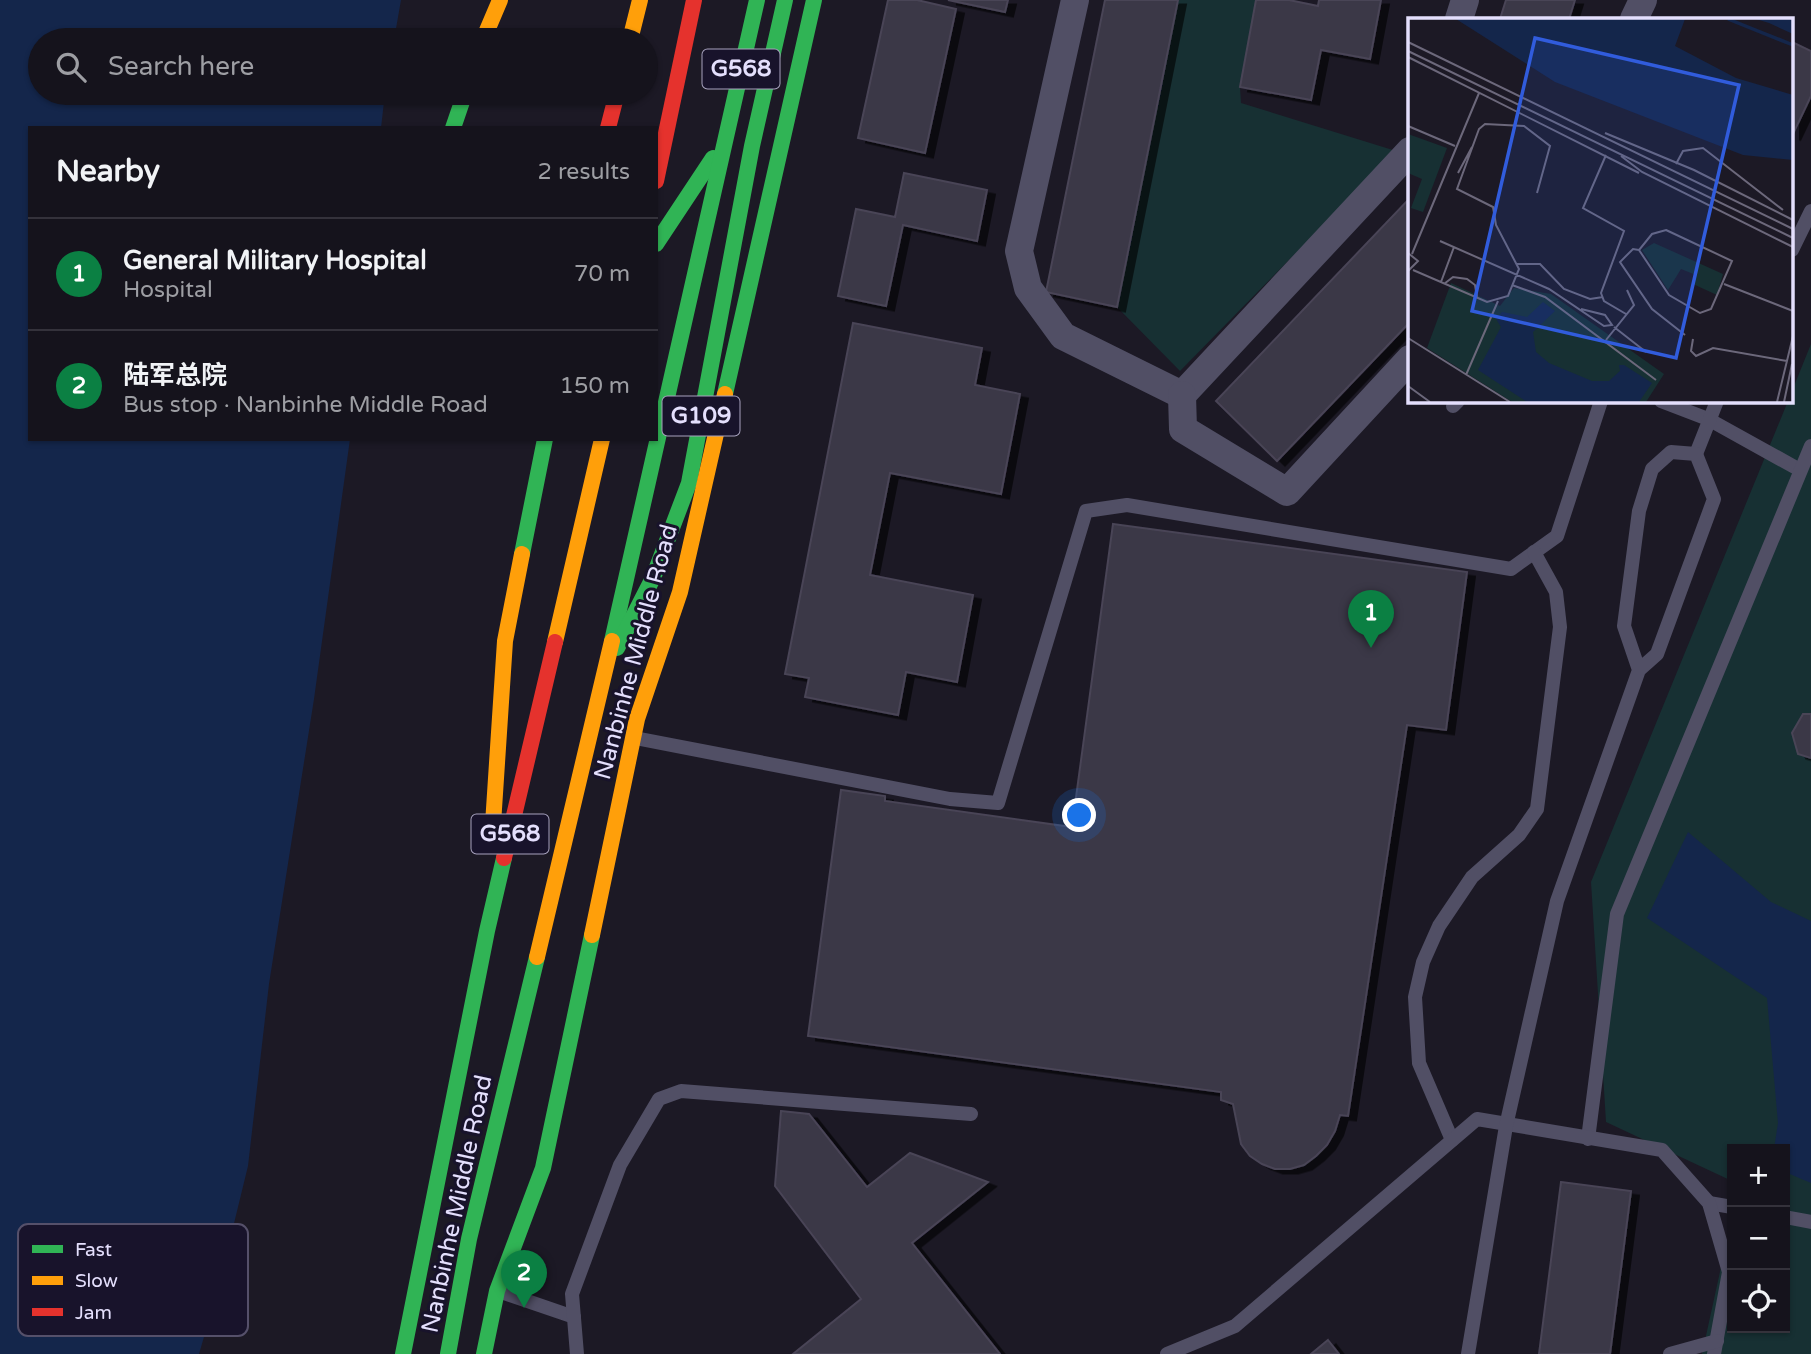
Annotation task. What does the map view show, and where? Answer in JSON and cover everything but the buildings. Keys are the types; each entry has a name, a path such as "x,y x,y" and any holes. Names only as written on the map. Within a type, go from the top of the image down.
{"main road":[{"path":"488,28 500,0"},
{"path":"633,28 640,0"},
{"name":"G568","path":"658,171 694,0"},
{"name":"Nanbinhe Middle Road","path":"658,436 757,0"},
{"name":"G109","path":"605,671 653,578 689,483 752,146 785,0"},
{"name":"Nanbinhe Middle Road","path":"484,1354 497,1291 543,1168 633,737 680,592 814,0"},
{"path":"454,126 461,105"},
{"path":"609,126 614,105"},
{"path":"658,241 725,139"},
{"path":"486,931 505,642 545,441"},
{"name":"Nanbinhe Middle Road","path":"403,1354 486,931 603,441"},
{"name":"Nanbinhe Middle Road","path":"448,1354 469,1239 605,671 657,441"}],"street":[{"path":"1075,0 1019,251 1028,288 1063,336 1182,395"},
{"path":"1460,18 1465,0"},
{"path":"1634,18 1643,0"},
{"path":"1408,153 1182,395 1184,429 1287,492 1408,361"}],"lane":[{"path":"1794,246 1811,211"},
{"path":"633,737 950,799 998,803 1086,511 1127,505 1511,569 1557,536 1601,402"},
{"path":"1664,402 1708,419 1800,470"},
{"path":"1468,1354 1506,1126 1557,901 1639,670 1657,654 1714,499 1696,454 1716,402"},
{"path":"1588,1139 1617,914 1811,446"},
{"path":"1639,670 1624,626 1639,511 1652,469 1671,452 1696,454"},
{"path":"1452,1140 1419,1063 1415,997 1423,962 1439,926 1472,877 1519,835 1537,809 1560,627 1556,592 1534,552"},
{"path":"577,1354 572,1294 620,1165 659,1099 681,1091 971,1114"},
{"path":"1167,1354 1235,1326 1477,1119 1506,1126 1662,1150 1709,1203 1729,1272 1716,1347 1670,1354"},
{"path":"1709,1203 1727,1206"},
{"path":"1790,1218 1811,1222"},
{"path":"497,1291 574,1318"}],"green space":[{"path":"1178,0 1256,0 1240,87 1241,103 1396,151 1180,371 1117,307"},
{"path":"1811,344 1811,1354 1702,1354 1727,1240 1727,1333 1790,1333 1790,1144 1727,1144 1727,1179 1606,1122 1591,882 1788,402 1794,402 1794,386"}],"water":[{"path":"0,0 401,0 396,28 28,28 28,105 384,105 381,126 28,126 28,441 350,441 314,699 269,984 248,1166 234,1224 18,1224 18,1336 204,1336 199,1354 0,1354"},
{"path":"1688,832 1771,902 1811,921 1811,1183 1790,1174 1790,1144 1775,1144 1778,1123 1767,998 1647,918"}],"traffic: fast":[{"path":"658,438 757,0"},
{"path":"617,648 653,578 689,483 752,146 785,0"},
{"path":"725,394 814,0"},
{"path":"454,126 461,105"},
{"path":"658,241 713,158"},
{"path":"522,554 545,441"},
{"path":"612,641 657,441"},
{"path":"403,1354 504,858"},
{"path":"484,1354 497,1291 543,1168 592,935"},
{"path":"448,1354 469,1239 537,957"}],"traffic: slow":[{"path":"488,28 500,0"},
{"path":"633,28 640,0"},
{"path":"592,935 637,719 680,592 725,394"},
{"path":"555,642 602,441"},
{"path":"493,824 505,641 522,554"},
{"path":"537,957 612,641"}],"traffic: jam":[{"path":"658,171 694,0"},
{"path":"609,126 614,105"},
{"path":"504,858 555,642"}],"place":[{"name":"General Military Hospital","path":"1371,648"},
{"name":"陆军总院","path":"524,1308"}]}
